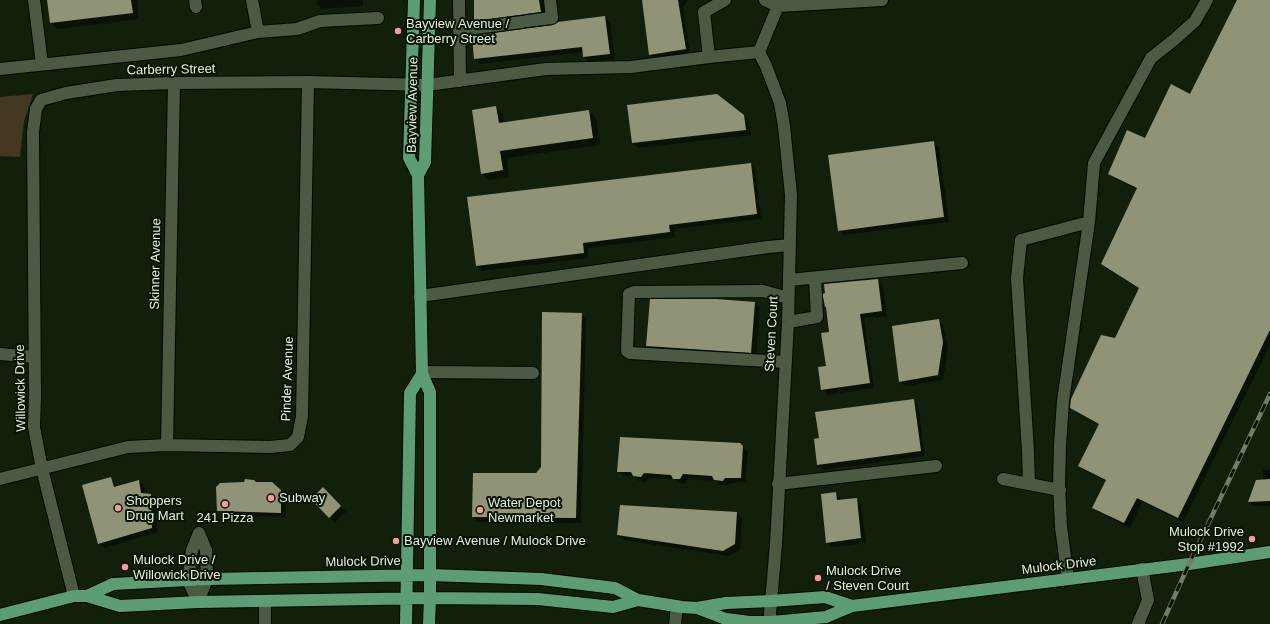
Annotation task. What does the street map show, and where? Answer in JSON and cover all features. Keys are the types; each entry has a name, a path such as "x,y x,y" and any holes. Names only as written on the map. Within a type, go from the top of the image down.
{"main road":[{"name":"Bayview Avenue","path":"414,0 409,158 418,175"},
{"name":"Bayview Avenue","path":"418,175 425,162 430,0"},
{"path":"418,175 422,373 430,392 429,624"},
{"path":"406,624 410,393 422,373"},
{"name":"Mulock Drive","path":"87,596 113,584 207,579 430,574 541,579 616,588 638,600 697,608 726,619 772,623 826,617 852,606 1270,552"},
{"name":"Mulock Drive","path":"0,615 74,596 87,596 120,606 198,602 430,598 538,599 613,607 638,600"},
{"name":"Mulock Drive","path":"697,608 726,603 825,597 852,606"}],"street":[{"path":"34,0 42,64"},
{"path":"252,0 258,32"},
{"path":"459,0 460,81"},
{"path":"459,30 552,18 550,0"},
{"path":"709,57 704,12 725,0"},
{"path":"765,0 778,6 882,0"},
{"path":"1068,579 1061,527 1060,445 1063,402 1089,222 1094,164 1151,58 1195,21 1207,0"},
{"path":"758,52 778,6"},
{"path":"0,69 181,50 258,32 297,29 320,21 378,18"},
{"name":"Carberry Street","path":"33,223 33,132 36,109 41,100 66,93 117,85 174,83 308,82 427,85 546,69 631,67 758,52"},
{"name":"Steven Court","path":"758,52 766,66 780,103 784,126 791,195 788,322 770,614 772,623"},
{"name":"Pinder Avenue","path":"0,479 128,447 167,445 290,446 298,437 302,416 308,82"},
{"name":"Skinner Avenue","path":"167,445 174,83"},
{"path":"1028,484 1028,451 1017,278 1021,240 1089,222"},
{"name":"Willowick Drive","path":"33,223 34,427 42,469 74,596"},
{"path":"420,296 790,245"},
{"path":"789,280 962,262"},
{"path":"788,322 817,317 814,278"},
{"path":"785,362 630,353 627,351 629,294 634,292 763,291 788,298"},
{"path":"0,354 34,357"},
{"path":"422,373 534,373"},
{"path":"778,484 936,466"},
{"path":"1003,479 1060,490"},
{"path":"199,533 206,550 207,579 198,602 188,580 192,550 199,533"},
{"path":"1138,624 1148,600 1142,569"},
{"path":"265,601 265,624"},
{"path":"675,624 677,606"}],"shaded area":[{"path":"33,94 24,121 20,157 0,156 0,97"}],"building":[{"path":"47,0 131,0 133,13 50,23"},
{"path":"474,0 539,0 541,12 474,21"},
{"path":"642,0 678,0 686,49 649,55"},
{"path":"1237,0 1270,0 1270,330 1178,518 1137,498 1124,523 1092,508 1106,480 1078,466 1099,424 1070,408 1071,399 1101,335 1115,338 1139,288 1101,264 1137,188 1108,174 1127,130 1145,138 1171,84 1190,94"},
{"path":"605,16 610,54 583,57 582,47 474,59 472,36"},
{"path":"717,94 744,115 746,130 632,143 627,105"},
{"path":"496,106 499,123 589,110 593,138 500,151 503,170 481,174 472,110"},
{"path":"934,141 944,217 838,231 828,155"},
{"path":"751,163 757,214 669,225 670,232 583,243 584,253 476,266 467,197"},
{"path":"878,279 882,311 860,314 870,383 821,390 818,367 826,366 821,333 829,332 826,307 823,297 823,294 825,293 824,284"},
{"path":"650,299 716,299 755,302 751,353 646,346"},
{"path":"542,312 582,313 576,518 472,517 473,473 536,473 541,467"},
{"path":"939,319 943,342 938,375 899,382 892,326"},
{"path":"914,399 921,451 817,465 814,439 819,438 815,412"},
{"path":"620,437 740,443 743,446 741,478 725,478 723,481 714,480 712,476 683,474 680,479 673,479 671,475 644,473 641,477 633,476 631,472 617,472"},
{"path":"111,477 114,487 139,480 141,493 151,494 152,528 98,544 82,485"},
{"path":"245,479 254,480 256,482 272,482 281,490 281,513 217,511 216,487 220,483 244,482"},
{"path":"1270,479 1270,501 1248,502 1256,480"},
{"path":"323,487 341,506 329,518 311,499"},
{"path":"836,492 837,500 857,498 861,538 826,543 821,494"},
{"path":"620,505 737,512 735,544 723,551 617,535"}],"railway":[{"path":"1162,624 1270,394"}],"place":[{"name":"Bayview Avenue / Carberry Street","path":"398,31"},
{"name":"Subway","path":"271,498"},
{"name":"241 Pizza","path":"225,504"},
{"name":"Shoppers Drug Mart","path":"118,508"},
{"name":"Water Depot Newmarket","path":"480,510"},
{"name":"Mulock Drive Stop #1992","path":"1252,539"},
{"name":"Bayview Avenue / Mulock Drive","path":"396,541"},
{"name":"Mulock Drive / Willowick Drive","path":"125,567"},
{"name":"Mulock Drive / Steven Court","path":"818,578"}]}
